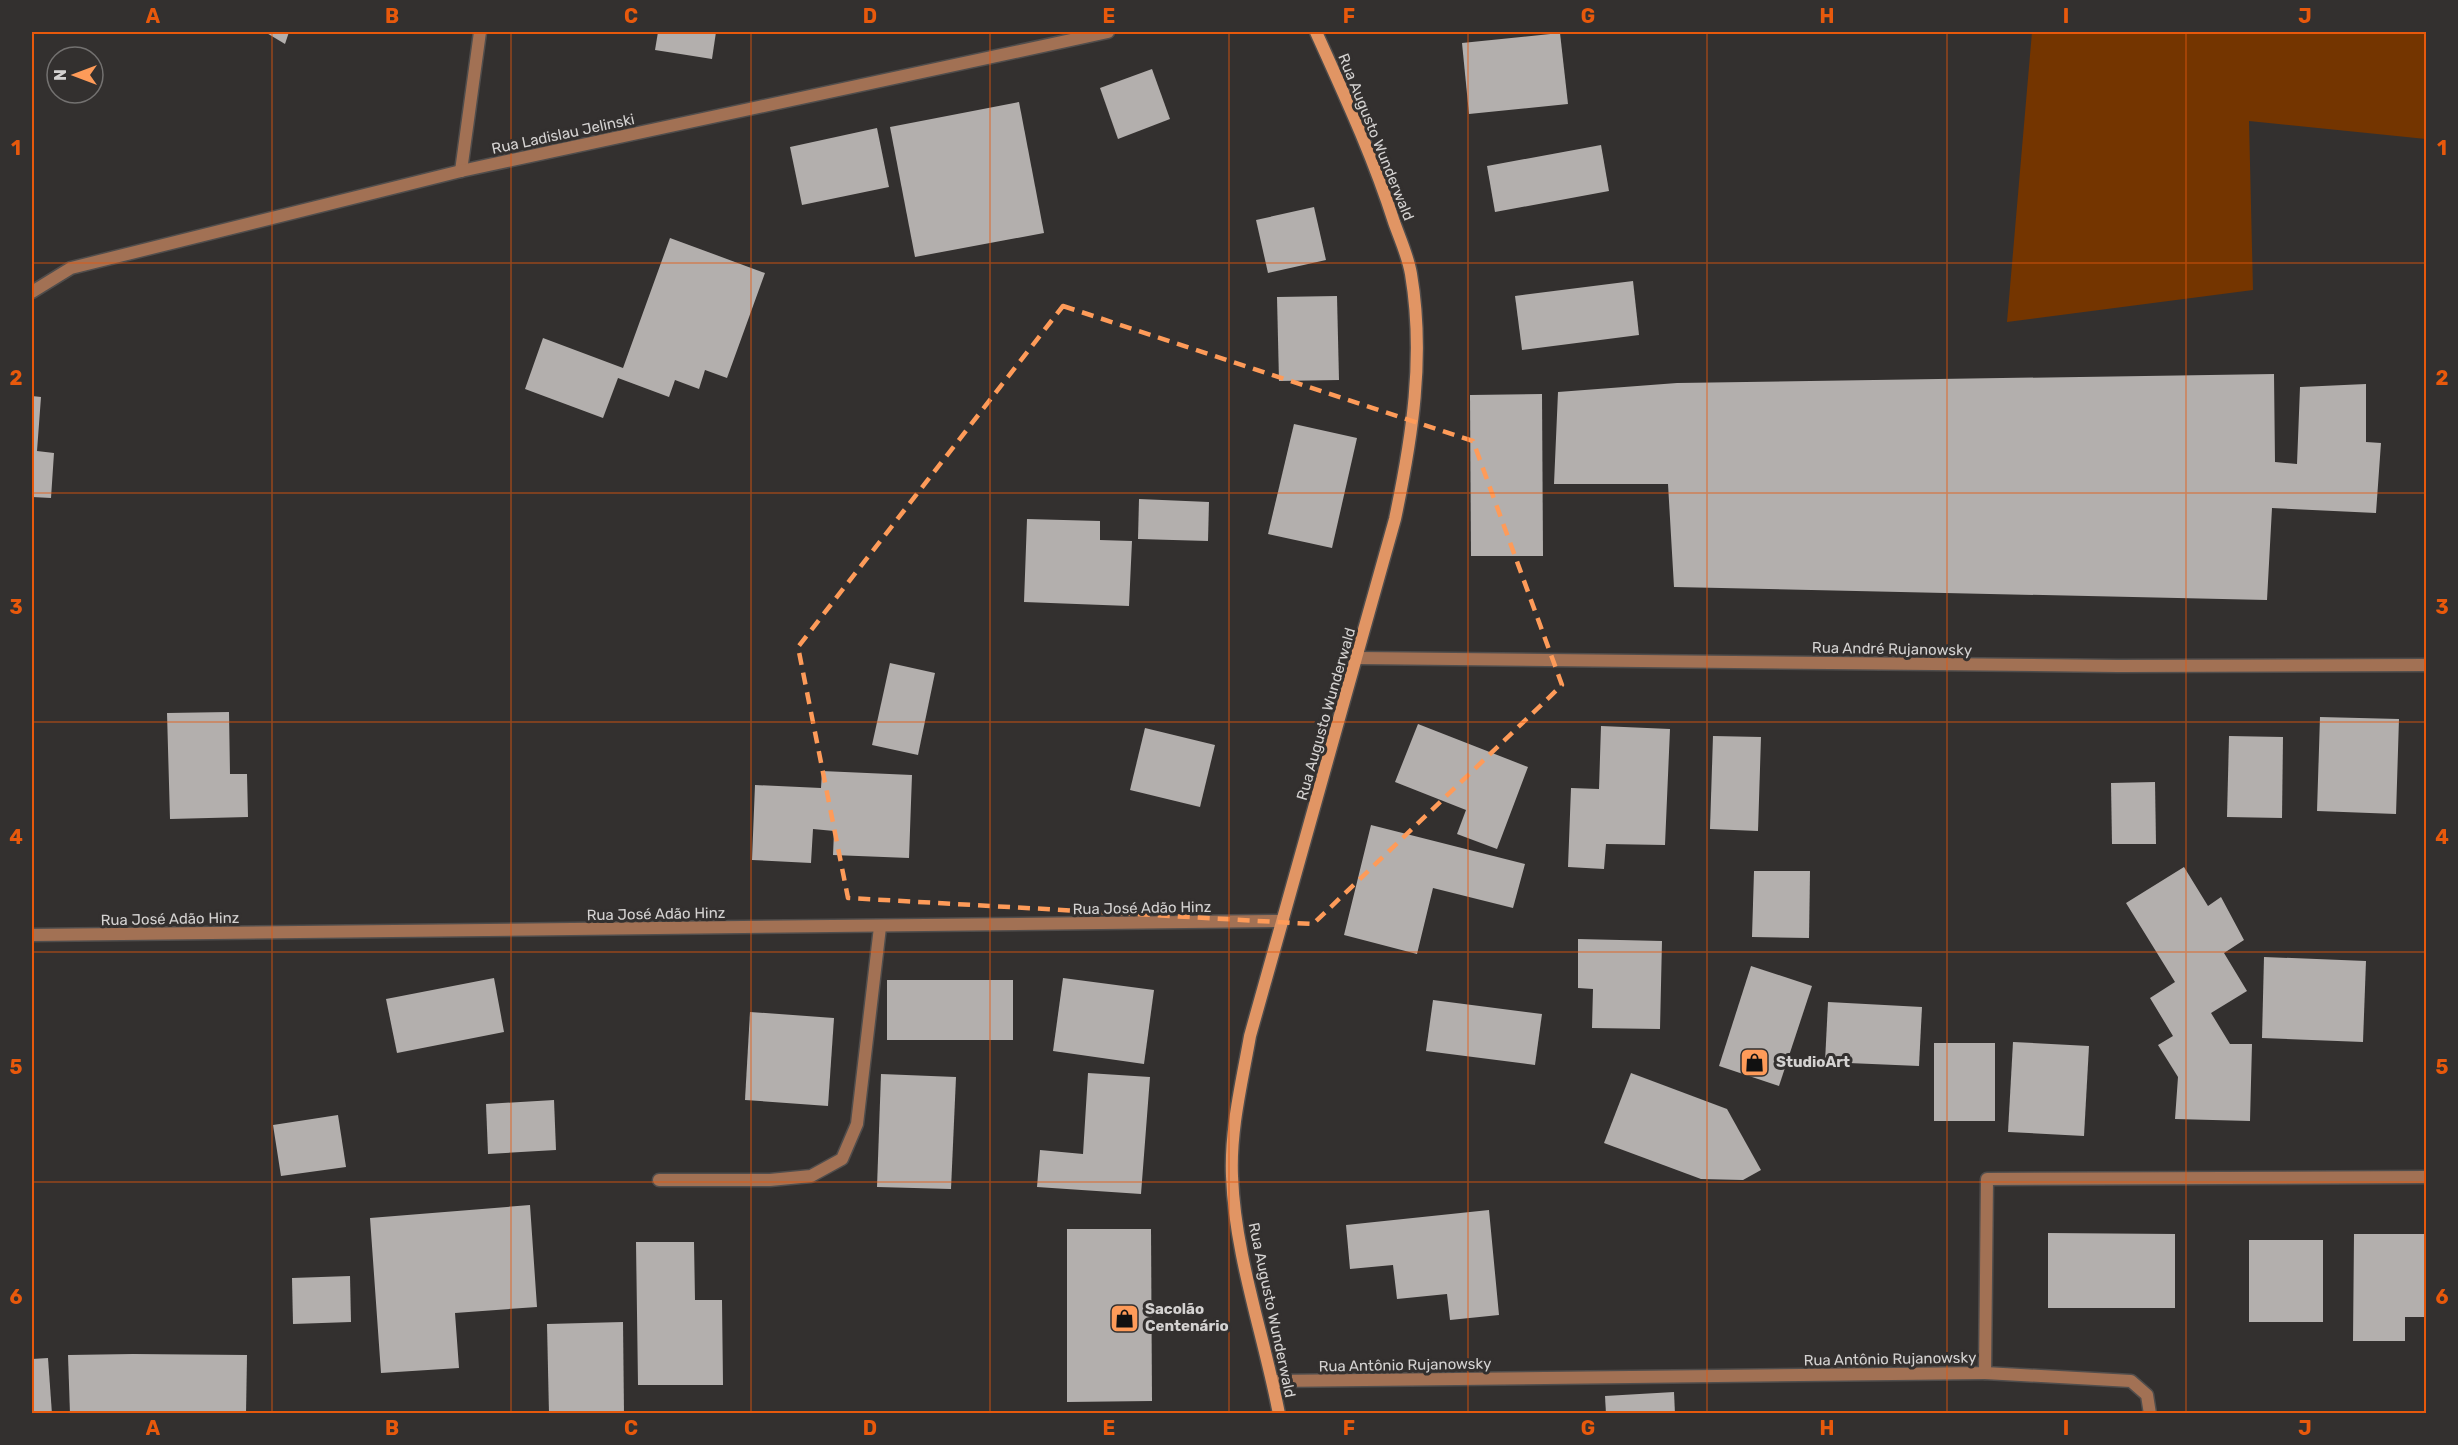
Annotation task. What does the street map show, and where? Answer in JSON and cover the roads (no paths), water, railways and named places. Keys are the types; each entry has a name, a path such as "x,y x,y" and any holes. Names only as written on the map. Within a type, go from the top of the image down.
{"main road":[{"name":"Rua Augusto Wunderwald","path":"1279,1413 1238,1232 1232,1176 1237,1112 1251,1036 1281,921 1358,658 1395,519 1410,446 1417,385 1417,327 1410,272 1383,189 1316,32"}],"street":[{"path":"461,171 480,32"},
{"name":"Rua Ladislau Jelinski","path":"32,291 71,268 461,171 1108,32"},
{"name":"Rua André Rujanowsky","path":"1358,658 2118,666 2427,665"},
{"name":"Rua José Adão Hinz","path":"32,936 1281,921"},
{"path":"659,1180 770,1180 811,1176 842,1159 856,1124 880,927"},
{"name":"Rua Antônio Rujanowsky","path":"1273,1381 1985,1373 1988,1179 2427,1178"},
{"path":"1985,1373 2131,1381 2147,1395 2150,1413"}],"place":[{"name":"StudioArt","path":"1755,1062"},
{"name":"Sacolão Centenário","path":"1124,1318"}]}
